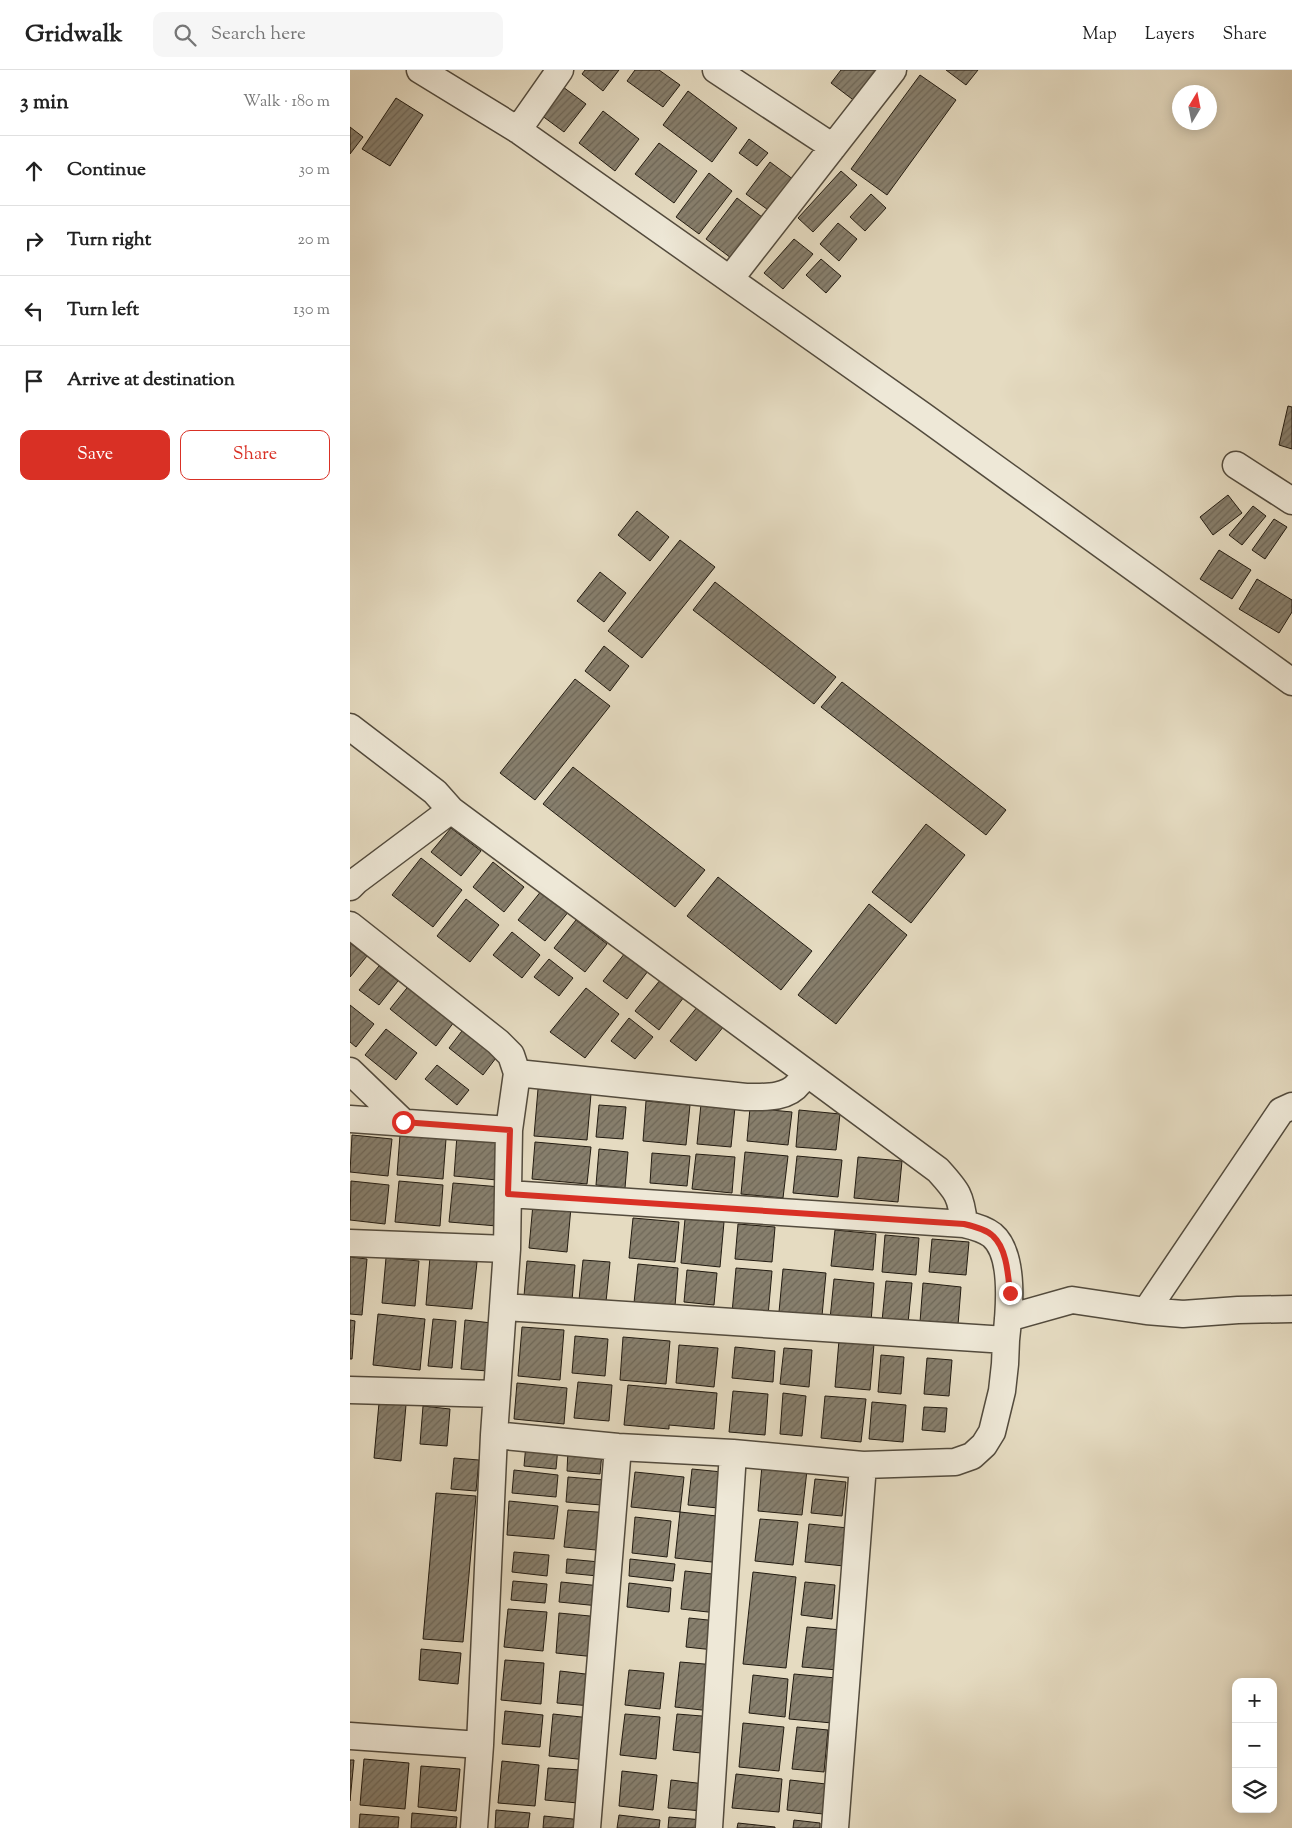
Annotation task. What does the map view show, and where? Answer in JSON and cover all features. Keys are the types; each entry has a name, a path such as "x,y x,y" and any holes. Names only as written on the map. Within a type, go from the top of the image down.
{"street":[{"path":"420,70 518,130 930,421 1292,682"},
{"path":"518,130 560,70"},
{"path":"716,70 833,147"},
{"path":"730,279 893,70"},
{"path":"1236,465 1289,497"},
{"path":"350,727 435,792 451,810 938,1170 954,1188 962,1203 964,1224"},
{"path":"352,881 451,810"},
{"path":"350,925 498,1042 511,1055 517,1073 510,1130 507,1249 494,1435 480,1745 474,1828"},
{"path":"350,1071 403,1122"},
{"path":"517,1073 736,1096 770,1097 788,1092 794,1088 799,1083 804,1072"},
{"path":"1146,1311 1281,1111 1292,1106"},
{"path":"350,1119 510,1130"},
{"path":"494,1435 618,1447 733,1453 863,1465 955,1462 972,1456 984,1445 992,1432 1002,1391 1010,1293 1006,1263 1001,1248 993,1236 979,1228 964,1224 508,1194"},
{"path":"350,1243 507,1249"},
{"path":"504,1307 1007,1329 1072,1300 1146,1311 1183,1314 1292,1309"},
{"path":"350,1390 497,1394"},
{"path":"587,1828 618,1447"},
{"path":"709,1828 733,1453"},
{"path":"835,1828 863,1465"},
{"path":"350,1736 480,1745"}],"building":[{"path":"585,70 619,70 603,91 582,74"},
{"path":"635,70 659,70 680,85 663,107 627,81"},
{"path":"841,70 880,70 856,102 831,83"},
{"path":"946,70 978,70 966,85"},
{"path":"920,75 956,100 887,195 851,169"},
{"path":"563,87 586,104 564,132 541,115"},
{"path":"688,91 737,128 712,162 663,125"},
{"path":"396,98 423,115 390,166 362,149"},
{"path":"603,111 639,139 615,171 579,143"},
{"path":"350,127 363,137 350,154"},
{"path":"749,139 768,153 757,166 739,153"},
{"path":"659,143 697,171 674,203 635,174"},
{"path":"770,162 794,180 771,212 746,194"},
{"path":"841,171 857,185 813,232 798,218"},
{"path":"709,173 732,191 699,234 676,217"},
{"path":"871,194 886,208 865,231 850,217"},
{"path":"737,198 762,217 731,258 706,239"},
{"path":"838,223 857,239 839,261 820,244"},
{"path":"794,239 813,254 783,289 764,273"},
{"path":"821,259 841,276 826,293 806,275"},
{"path":"1288,406 1292,407 1292,449 1279,445"},
{"path":"1228,495 1242,513 1213,535 1200,517"},
{"path":"1253,506 1266,516 1242,545 1229,535"},
{"path":"637,511 669,537 650,561 618,535"},
{"path":"1274,519 1287,527 1265,559 1252,550"},
{"path":"680,540 715,567 642,658 608,631"},
{"path":"1219,550 1251,570 1232,599 1200,579"},
{"path":"600,572 626,593 604,622 577,601"},
{"path":"1257,579 1292,600 1292,612 1279,633 1239,609"},
{"path":"715,582 836,677 814,704 693,610"},
{"path":"604,646 629,666 610,691 585,671"},
{"path":"575,679 610,706 535,800 500,773"},
{"path":"842,682 1006,810 986,835 821,707"},
{"path":"573,767 705,870 675,907 543,804"},
{"path":"926,824 965,855 911,923 872,892"},
{"path":"451,828 481,851 461,876 431,852"},
{"path":"421,858 462,890 433,927 392,895"},
{"path":"493,862 524,887 504,912 473,887"},
{"path":"718,877 812,951 781,990 687,916"},
{"path":"542,890 569,911 545,941 518,920"},
{"path":"466,899 499,925 470,962 437,936"},
{"path":"869,904 907,935 836,1024 798,995"},
{"path":"576,920 607,944 585,972 554,948"},
{"path":"512,932 540,955 522,978 493,955"},
{"path":"350,943 367,956 350,977"},
{"path":"625,953 648,971 627,999 603,981"},
{"path":"549,959 573,978 559,996 534,977"},
{"path":"379,966 398,981 379,1005 359,990"},
{"path":"415,978 460,1014 436,1046 390,1009"},
{"path":"661,979 684,997 659,1030 635,1011"},
{"path":"586,988 619,1014 585,1058 550,1032"},
{"path":"350,1005 374,1024 356,1047 350,1042"},
{"path":"698,1006 724,1026 696,1061 670,1041"},
{"path":"629,1018 653,1037 635,1059 611,1041"},
{"path":"465,1027 499,1054 483,1075 449,1048"},
{"path":"386,1029 417,1053 396,1080 365,1055"},
{"path":"437,1065 469,1090 457,1105 425,1079"},
{"path":"538,1089 591,1094 587,1140 534,1136"},
{"path":"646,1101 690,1105 686,1145 643,1141"},
{"path":"701,1104 735,1107 731,1147 697,1144"},
{"path":"599,1105 626,1107 623,1139 596,1137"},
{"path":"750,1108 792,1112 788,1145 747,1141"},
{"path":"799,1110 840,1114 836,1150 796,1147"},
{"path":"352,1135 392,1139 388,1176 350,1172"},
{"path":"400,1135 446,1139 443,1179 397,1175"},
{"path":"457,1135 501,1139 497,1180 454,1176"},
{"path":"535,1142 591,1147 587,1184 532,1179"},
{"path":"599,1149 628,1152 625,1188 596,1185"},
{"path":"745,1152 788,1156 783,1198 741,1194"},
{"path":"652,1153 690,1156 687,1186 650,1183"},
{"path":"696,1154 735,1157 732,1193 692,1189"},
{"path":"797,1156 842,1160 838,1197 793,1193"},
{"path":"858,1157 902,1161 898,1202 854,1198"},
{"path":"351,1181 389,1185 385,1224 350,1220"},
{"path":"399,1181 443,1185 440,1226 395,1222"},
{"path":"453,1183 501,1187 497,1226 449,1222"},
{"path":"533,1204 571,1207 567,1252 529,1248"},
{"path":"633,1218 679,1222 675,1262 629,1258"},
{"path":"685,1219 724,1222 720,1267 681,1263"},
{"path":"738,1224 775,1227 772,1262 735,1259"},
{"path":"835,1230 876,1234 873,1270 831,1266"},
{"path":"885,1235 919,1238 916,1275 882,1272"},
{"path":"932,1239 969,1242 966,1275 929,1272"},
{"path":"350,1257 367,1259 362,1315 350,1314"},
{"path":"430,1257 477,1262 472,1309 426,1305"},
{"path":"386,1258 419,1261 415,1306 382,1303"},
{"path":"583,1260 610,1262 606,1302 579,1300"},
{"path":"527,1261 575,1265 572,1301 524,1296"},
{"path":"638,1264 678,1268 675,1306 634,1303"},
{"path":"736,1268 772,1271 768,1316 732,1313"},
{"path":"783,1269 826,1273 822,1316 779,1312"},
{"path":"687,1270 717,1273 714,1305 684,1302"},
{"path":"834,1279 874,1283 871,1322 830,1319"},
{"path":"886,1281 912,1283 908,1323 882,1321"},
{"path":"923,1283 961,1287 958,1325 920,1322"},
{"path":"378,1314 425,1319 420,1370 373,1365"},
{"path":"433,1319 456,1321 452,1368 428,1366"},
{"path":"350,1320 355,1321 352,1359 350,1359"},
{"path":"465,1320 492,1323 488,1371 461,1369"},
{"path":"522,1327 564,1330 560,1380 518,1376"},
{"path":"575,1336 608,1339 605,1376 572,1373"},
{"path":"623,1337 670,1341 666,1384 620,1380"},
{"path":"839,1340 874,1344 870,1390 835,1387"},
{"path":"679,1345 718,1348 714,1387 676,1383"},
{"path":"735,1347 775,1351 773,1382 732,1378"},
{"path":"784,1348 812,1350 809,1387 780,1384"},
{"path":"881,1355 904,1357 901,1394 878,1392"},
{"path":"927,1358 952,1360 949,1396 924,1394"},
{"path":"578,1382 612,1385 609,1421 574,1418"},
{"path":"517,1383 567,1388 564,1424 514,1419"},
{"path":"628,1385 717,1393 714,1429 669,1425 669,1429 624,1425"},
{"path":"733,1391 768,1394 765,1435 729,1432"},
{"path":"783,1393 806,1396 802,1436 780,1434"},
{"path":"825,1396 866,1399 861,1442 821,1438"},
{"path":"872,1402 906,1405 903,1442 869,1439"},
{"path":"379,1403 406,1405 401,1461 374,1458"},
{"path":"423,1406 450,1409 447,1446 420,1444"},
{"path":"924,1407 947,1408 945,1432 922,1430"},
{"path":"526,1444 558,1447 556,1469 524,1466"},
{"path":"568,1450 602,1453 600,1474 567,1471"},
{"path":"454,1458 479,1460 476,1491 451,1489"},
{"path":"762,1465 807,1470 802,1515 758,1511"},
{"path":"692,1469 722,1472 718,1508 688,1505"},
{"path":"514,1470 558,1475 556,1497 512,1493"},
{"path":"635,1472 684,1477 680,1512 631,1507"},
{"path":"568,1477 604,1480 601,1505 566,1502"},
{"path":"815,1479 846,1482 842,1516 811,1513"},
{"path":"436,1493 476,1496 463,1642 423,1639"},
{"path":"509,1501 558,1506 554,1539 507,1535"},
{"path":"568,1510 611,1513 607,1551 564,1547"},
{"path":"680,1512 726,1517 721,1563 675,1558"},
{"path":"635,1517 671,1521 667,1557 632,1553"},
{"path":"760,1519 798,1522 793,1565 755,1561"},
{"path":"809,1524 848,1528 844,1566 805,1562"},
{"path":"514,1552 549,1555 547,1576 512,1572"},
{"path":"567,1559 600,1562 598,1576 566,1573"},
{"path":"630,1559 675,1564 673,1581 629,1576"},
{"path":"685,1571 721,1575 717,1613 681,1609"},
{"path":"753,1572 796,1577 786,1668 743,1664"},
{"path":"513,1581 547,1584 545,1603 511,1600"},
{"path":"561,1582 601,1586 599,1606 559,1602"},
{"path":"805,1582 835,1585 832,1619 801,1615"},
{"path":"629,1583 671,1588 669,1612 627,1607"},
{"path":"508,1609 547,1612 543,1651 504,1647"},
{"path":"559,1613 600,1617 596,1657 556,1653"},
{"path":"689,1618 717,1621 714,1650 686,1647"},
{"path":"807,1627 842,1630 838,1670 802,1667"},
{"path":"421,1649 461,1653 458,1684 419,1680"},
{"path":"505,1660 544,1663 541,1704 501,1700"},
{"path":"680,1662 716,1665 711,1711 675,1707"},
{"path":"629,1670 664,1673 660,1709 625,1705"},
{"path":"560,1671 594,1675 591,1706 557,1703"},
{"path":"794,1674 836,1678 832,1723 789,1719"},
{"path":"753,1675 788,1679 785,1717 749,1713"},
{"path":"505,1711 543,1715 540,1747 502,1744"},
{"path":"553,1714 591,1718 587,1760 549,1756"},
{"path":"625,1714 660,1717 656,1759 620,1755"},
{"path":"677,1714 714,1717 710,1754 673,1750"},
{"path":"743,1723 784,1727 779,1771 739,1767"},
{"path":"797,1727 828,1730 824,1772 792,1769"},
{"path":"364,1759 409,1763 405,1809 360,1805"},
{"path":"350,1760 354,1760 350,1801"},
{"path":"502,1761 539,1765 535,1806 498,1803"},
{"path":"421,1766 460,1769 456,1811 418,1807"},
{"path":"548,1768 580,1770 578,1803 545,1800"},
{"path":"622,1771 657,1775 653,1810 619,1806"},
{"path":"736,1774 782,1779 779,1812 732,1808"},
{"path":"671,1780 705,1784 702,1811 668,1808"},
{"path":"790,1780 826,1784 823,1814 787,1810"},
{"path":"496,1810 530,1813 528,1828 495,1828"},
{"path":"412,1813 457,1817 456,1828 411,1828"},
{"path":"360,1814 399,1817 398,1828 359,1828"},
{"path":"619,1815 660,1820 659,1828 617,1828"},
{"path":"544,1816 582,1820 581,1828 543,1828"},
{"path":"669,1817 703,1820 703,1828 668,1828"},
{"path":"794,1820 820,1823 820,1828 793,1828"},
{"path":"738,1823 775,1827 775,1828 737,1828"}],"route":[{"path":"403,1122 510,1130 508,1194 964,1224 979,1228 993,1236 1001,1248 1006,1263 1010,1293"}]}
